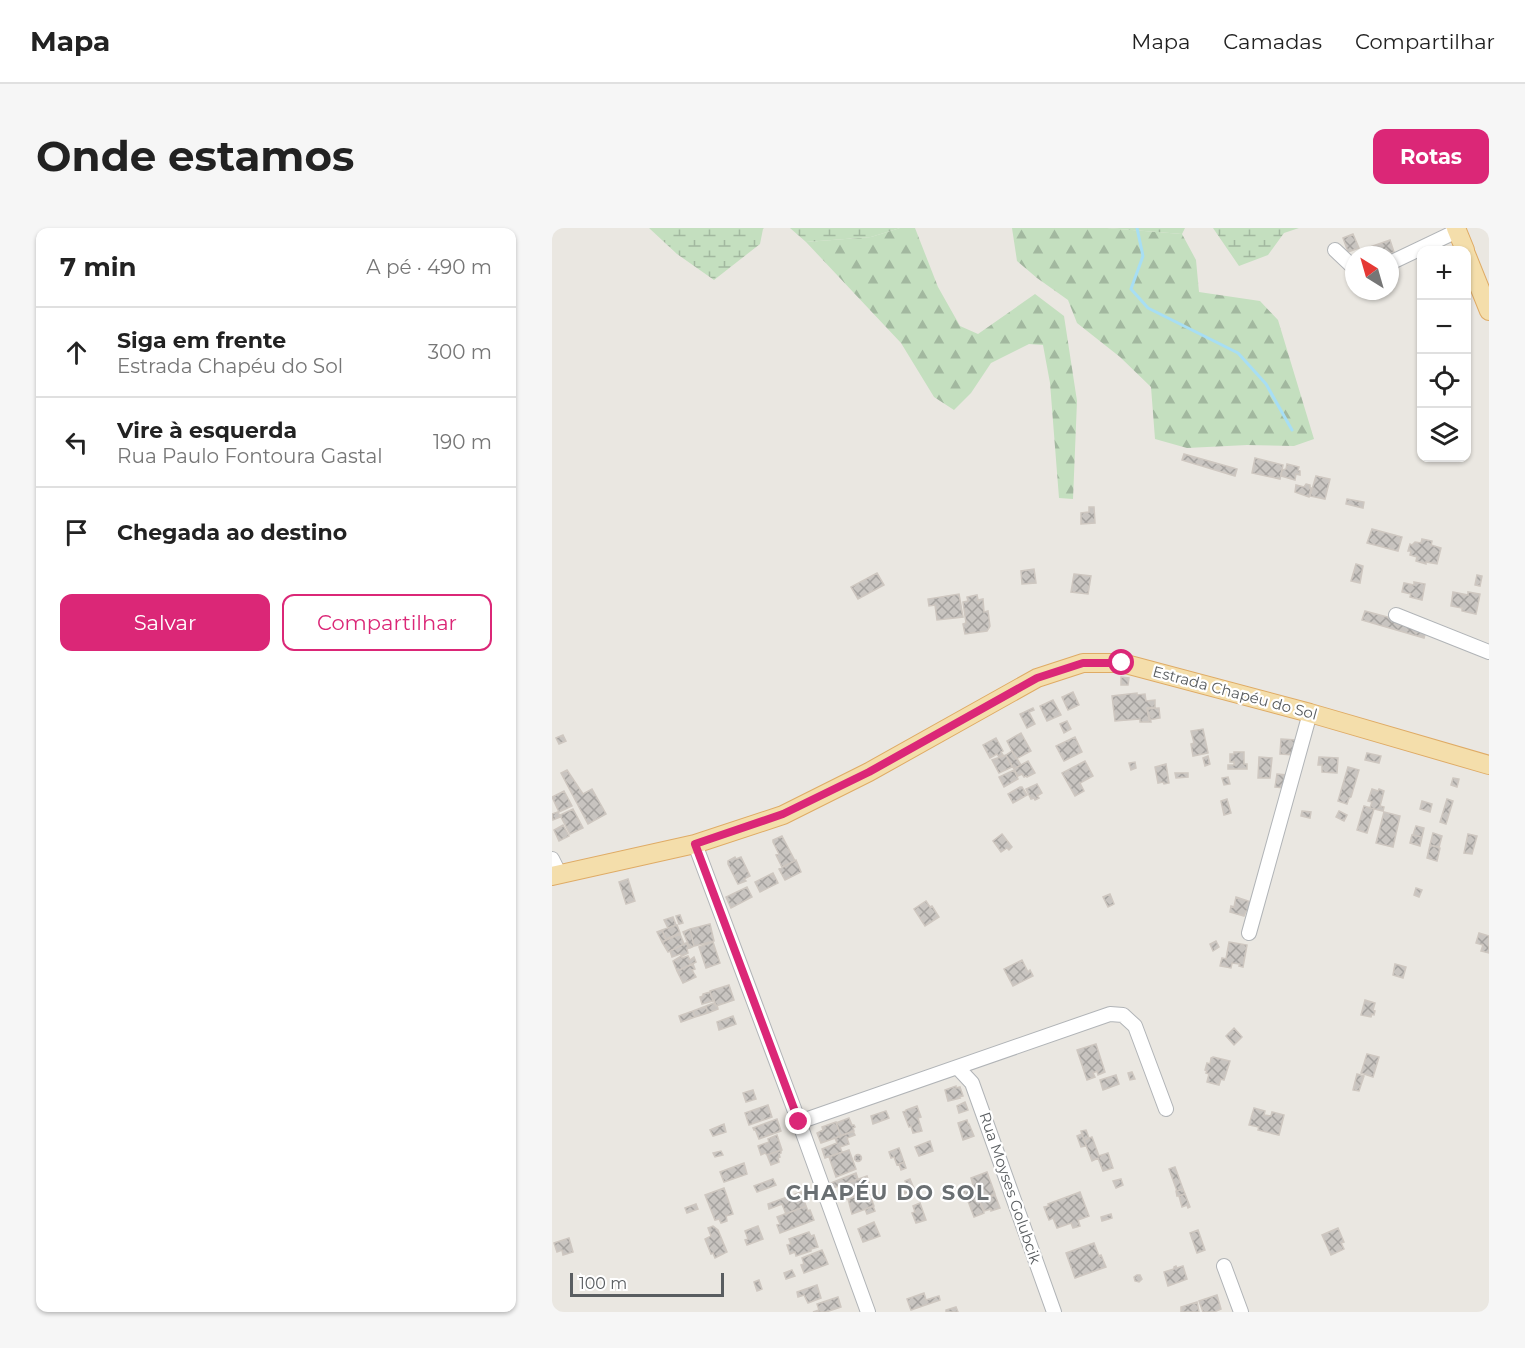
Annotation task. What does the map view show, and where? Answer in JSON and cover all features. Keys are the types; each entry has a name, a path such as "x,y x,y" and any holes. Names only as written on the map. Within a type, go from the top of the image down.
{"main road":[{"path":"1457,229 1464,246"},
{"path":"1471,265 1489,311"},
{"name":"Estrada Chapéu do Sol","path":"555,870 695,844 783,814 869,772 1037,678 1083,663 1122,663 1310,713 1489,765"}],"street":[{"path":"1399,258 1457,229"},
{"path":"1335,250 1345,259"},
{"path":"1396,615 1489,652"},
{"path":"1249,933 1310,713"},
{"path":"695,844 868,1312"},
{"path":"799,1122 1110,1014 1123,1015 1135,1026 1166,1109"},
{"name":"Rua Moyses Golubcik","path":"958,1068 972,1083 1054,1312"},
{"path":"1224,1266 1241,1312"}],"green space":[{"path":"649,228 764,228 760,244 714,280 677,254"},
{"path":"790,228 900,228 871,237 806,242"},
{"path":"900,228 915,228 938,287 960,326 978,334 1035,294 1064,316 1077,401 1073,499 1059,498 1050,383 1043,345 1029,344 991,363 971,393 954,410 934,397 901,343 806,242 871,237"},
{"path":"1012,228 1107,228 1182,234 1196,260 1199,292 1260,301 1278,320 1314,439 1294,446 1247,445 1187,448 1155,439 1151,387 1120,357 1077,323 1068,300 1017,261"},
{"path":"1107,228 1185,228 1182,234"},
{"path":"1213,228 1299,228 1284,233 1268,255 1239,266"}],"building":[{"path":"1353,234 1358,246 1346,246 1343,238"},
{"path":"1390,240 1392,246 1373,246"},
{"path":"1184,454 1237,469 1235,476 1182,460"},
{"path":"1255,458 1283,465 1280,479 1252,473"},
{"path":"1287,464 1299,467 1300,475 1296,474 1295,480 1281,476"},
{"path":"1316,476 1330,479 1325,499 1310,496"},
{"path":"1306,484 1311,488 1309,497 1295,492 1296,485 1304,487"},
{"path":"1347,499 1364,502 1363,508 1346,504"},
{"path":"1089,507 1094,507 1095,523 1081,524 1081,513 1089,512"},
{"path":"1372,529 1402,537 1398,551 1367,543"},
{"path":"1422,539 1432,541 1431,545 1441,548 1437,564 1416,561 1417,557 1410,555 1411,551 1408,551 1410,544 1421,543"},
{"path":"1356,564 1363,566 1360,583 1351,581"},
{"path":"1034,569 1036,583 1022,584 1021,571"},
{"path":"877,573 884,585 858,599 851,587"},
{"path":"1074,574 1091,576 1088,594 1071,592"},
{"path":"1477,575 1482,576 1480,586 1475,585"},
{"path":"1414,582 1425,584 1422,600 1402,592 1404,583 1414,585"},
{"path":"1453,592 1468,595 1468,592 1480,594 1476,614 1451,606"},
{"path":"959,594 963,617 937,620 935,605 929,606 928,599"},
{"path":"977,595 978,600 983,599 984,612 988,611 990,626 987,631 965,634 963,602 968,601 967,597"},
{"path":"1365,611 1413,624 1426,631 1424,638 1362,620"},
{"path":"1121,677 1129,678 1128,685 1121,685"},
{"path":"1073,692 1079,705 1068,710 1062,697"},
{"path":"1137,693 1137,695 1145,694 1146,701 1155,700 1155,707 1147,708 1151,722 1140,722 1140,719 1115,721 1112,696"},
{"path":"1053,700 1061,715 1047,721 1040,706"},
{"path":"1033,708 1034,710 1029,712 1035,724 1027,728 1020,714"},
{"path":"1159,708 1160,718 1149,720 1147,709"},
{"path":"1067,721 1071,729 1064,733 1060,724"},
{"path":"1203,729 1208,753 1193,756 1191,744 1194,743 1191,731"},
{"path":"1021,733 1031,751 1016,759 1007,741"},
{"path":"563,735 566,741 559,744 556,738"},
{"path":"1075,737 1082,752 1064,761 1056,746"},
{"path":"996,738 1003,755 999,757 997,754 990,758 983,745"},
{"path":"1281,739 1296,740 1295,755 1280,754"},
{"path":"1012,751 1021,765 1014,769 1006,755"},
{"path":"1244,752 1244,764 1247,764 1247,769 1228,769 1228,765 1234,765 1234,762 1230,762 1230,754"},
{"path":"1367,753 1381,756 1379,763 1365,760"},
{"path":"1006,755 1012,767 999,773 992,760"},
{"path":"1208,756 1210,764 1205,766 1203,758"},
{"path":"1259,757 1272,758 1270,778 1258,778"},
{"path":"1319,757 1338,758 1337,773 1322,772 1322,765 1318,765"},
{"path":"1028,761 1035,773 1027,777 1022,774 1018,776 1014,769"},
{"path":"1085,761 1093,776 1080,783 1084,791 1075,796 1062,773"},
{"path":"1135,762 1136,768 1131,770 1129,763"},
{"path":"1166,764 1169,783 1158,783 1155,767"},
{"path":"1348,767 1359,770 1347,804 1338,801"},
{"path":"567,770 583,794 592,789 606,814 588,824 561,773"},
{"path":"1014,770 1018,779 1004,787 999,777"},
{"path":"1175,773 1188,773 1188,777 1176,778"},
{"path":"1277,774 1287,775 1285,788 1275,787"},
{"path":"1228,777 1230,784 1224,785 1222,778"},
{"path":"1453,778 1459,779 1457,787 1451,785"},
{"path":"1037,784 1042,793 1037,796 1039,798 1031,799 1026,789"},
{"path":"1020,787 1027,795 1013,803 1008,794"},
{"path":"1372,789 1384,791 1380,806 1384,807 1383,811 1370,808 1372,802 1368,801"},
{"path":"564,791 572,806 559,812 552,797"},
{"path":"1227,799 1231,813 1224,815 1221,801"},
{"path":"1447,799 1453,801 1446,824 1440,822"},
{"path":"1422,801 1432,804 1430,812 1420,809"},
{"path":"1364,806 1374,809 1367,833 1357,830"},
{"path":"573,809 583,828 570,834 560,815"},
{"path":"1302,811 1311,812 1310,818 1301,816"},
{"path":"1339,811 1347,815 1344,821 1336,817"},
{"path":"558,812 560,817 553,820 552,814"},
{"path":"1384,812 1400,816 1393,847 1376,843"},
{"path":"563,825 569,836 559,841 554,830"},
{"path":"1416,826 1424,828 1422,837 1413,835"},
{"path":"1433,833 1442,836 1439,847 1430,845"},
{"path":"1002,834 1012,847 1001,852 993,841"},
{"path":"1468,834 1477,836 1472,854 1464,853"},
{"path":"1412,835 1422,837 1420,846 1410,843"},
{"path":"782,836 795,861 782,867 776,855 779,854 773,840"},
{"path":"1430,845 1440,848 1437,861 1427,858"},
{"path":"735,857 736,859 741,857 750,876 744,879 746,881 738,884 728,864 728,861"},
{"path":"796,860 801,872 785,880 779,869"},
{"path":"773,873 778,883 760,892 755,882"},
{"path":"628,879 635,901 626,904 619,882"},
{"path":"747,887 752,897 731,908 726,897"},
{"path":"1416,888 1422,890 1419,897 1414,895"},
{"path":"1110,894 1114,904 1108,907 1103,897"},
{"path":"1236,897 1251,902 1244,916 1230,912 1231,906 1234,907"},
{"path":"926,901 939,917 925,926 914,909"},
{"path":"680,915 683,923 679,924 676,916"},
{"path":"673,917 676,925 668,928 664,920"},
{"path":"710,924 714,941 694,946 690,929"},
{"path":"677,925 680,933 666,939 662,930"},
{"path":"690,929 694,946 690,948 683,932"},
{"path":"662,930 666,940 662,942 657,932"},
{"path":"1479,933 1489,936 1489,953 1481,951 1483,945 1476,943"},
{"path":"680,934 684,944 668,952 662,942"},
{"path":"1216,941 1219,947 1213,951 1210,944"},
{"path":"713,942 720,963 706,968 699,947"},
{"path":"1229,942 1247,945 1243,967 1232,963 1231,968 1220,966 1222,958 1226,959"},
{"path":"686,943 689,948 688,953 672,957 670,951"},
{"path":"681,956 682,958 688,956 690,960 694,957 696,962 677,971 673,961"},
{"path":"1022,960 1028,972 1030,970 1033,976 1013,986 1004,969"},
{"path":"693,964 695,969 692,970 696,977 683,983 677,971"},
{"path":"1395,964 1406,967 1403,978 1393,975"},
{"path":"729,985 734,1000 716,1006 710,991"},
{"path":"710,992 713,1001 702,1004 700,997"},
{"path":"1365,1000 1375,1003 1374,1015 1372,1014 1371,1017 1361,1015"},
{"path":"714,1003 718,1009 708,1013 706,1006"},
{"path":"706,1006 708,1013 695,1017 693,1011"},
{"path":"693,1011 695,1017 681,1022 679,1016"},
{"path":"733,1016 736,1024 719,1030 717,1022"},
{"path":"1234,1028 1242,1037 1234,1045 1226,1036"},
{"path":"1096,1044 1105,1072 1098,1075 1097,1071 1093,1073 1095,1077 1087,1080 1077,1050"},
{"path":"1367,1054 1379,1057 1373,1077 1361,1073"},
{"path":"1213,1057 1230,1061 1224,1080 1221,1079 1219,1085 1207,1082 1209,1074 1205,1070 1207,1063 1210,1064"},
{"path":"1132,1072 1135,1079 1130,1080 1128,1073"},
{"path":"1357,1074 1364,1076 1359,1091 1353,1090"},
{"path":"1116,1075 1119,1084 1103,1090 1100,1080"},
{"path":"956,1086 956,1088 960,1087 963,1096 948,1101 945,1090"},
{"path":"753,1090 756,1099 746,1102 743,1093"},
{"path":"965,1102 968,1110 959,1113 957,1106"},
{"path":"768,1105 772,1117 749,1125 745,1113"},
{"path":"917,1106 922,1131 913,1133 903,1112"},
{"path":"1254,1108 1265,1111 1264,1115 1271,1116 1272,1112 1284,1115 1279,1135 1258,1130 1259,1127 1249,1125"},
{"path":"886,1111 889,1118 873,1124 871,1116"},
{"path":"849,1118 855,1127 854,1131 841,1136 836,1123"},
{"path":"777,1119 781,1131 759,1139 753,1128"},
{"path":"967,1120 974,1136 963,1140 958,1123"},
{"path":"836,1122 841,1136 821,1143 817,1133 823,1130 822,1127"},
{"path":"724,1124 726,1132 713,1136 710,1130"},
{"path":"1086,1130 1089,1138 1084,1140 1081,1131"},
{"path":"853,1131 855,1135 847,1138 849,1144 840,1147 842,1152 825,1158 822,1149 837,1143 835,1138"},
{"path":"1082,1134 1086,1146 1081,1147 1077,1136"},
{"path":"777,1135 782,1150 761,1155 758,1146 769,1142 768,1139"},
{"path":"1092,1137 1099,1156 1108,1153 1113,1168 1103,1171 1098,1158 1092,1161 1084,1140"},
{"path":"930,1141 933,1151 919,1156 915,1147"},
{"path":"899,1148 904,1162 897,1165 889,1152"},
{"path":"781,1150 779,1162 771,1165 767,1155"},
{"path":"849,1150 856,1169 836,1177 829,1157"},
{"path":"721,1151 723,1155 715,1157 713,1153"},
{"path":"858,1155 861,1158 858,1161 855,1158"},
{"path":"904,1162 906,1168 901,1170 899,1164"},
{"path":"744,1163 747,1174 724,1182 720,1172"},
{"path":"1175,1167 1183,1189 1177,1191 1169,1169"},
{"path":"987,1172 995,1194 979,1200 984,1213 974,1217 962,1189 973,1185 971,1178"},
{"path":"856,1173 858,1179 833,1188 831,1183"},
{"path":"867,1176 871,1189 847,1199 842,1185"},
{"path":"773,1179 776,1185 757,1192 754,1186"},
{"path":"910,1179 915,1191 905,1194 902,1185"},
{"path":"1121,1179 1123,1185 1116,1188 1113,1181"},
{"path":"724,1188 733,1214 726,1216 727,1221 721,1223 719,1219 715,1220 705,1195"},
{"path":"1183,1189 1185,1194 1177,1196 1176,1191"},
{"path":"801,1192 806,1206 786,1214 782,1204 769,1209 768,1204"},
{"path":"1080,1192 1089,1216 1078,1220 1080,1226 1073,1228 1071,1223 1057,1228 1053,1218 1049,1220 1044,1207"},
{"path":"1185,1194 1190,1207 1188,1208 1187,1205 1182,1207 1179,1196"},
{"path":"870,1195 874,1206 852,1214 848,1199"},
{"path":"995,1195 1000,1208 984,1211 980,1201"},
{"path":"920,1203 926,1220 916,1223 912,1213 915,1212 913,1206"},
{"path":"696,1204 698,1209 687,1213 685,1208"},
{"path":"806,1206 814,1220 780,1233 777,1217"},
{"path":"873,1206 875,1211 867,1214 865,1209"},
{"path":"1111,1214 1112,1218 1102,1221 1101,1217"},
{"path":"874,1222 880,1236 863,1242 858,1229"},
{"path":"713,1226 718,1230 727,1252 715,1258 705,1239 711,1236 708,1228"},
{"path":"758,1226 763,1239 747,1245 745,1240 748,1239 745,1231"},
{"path":"1338,1228 1344,1242 1341,1243 1344,1249 1331,1255 1322,1235"},
{"path":"1198,1230 1205,1250 1197,1253 1190,1233"},
{"path":"809,1232 811,1236 814,1235 818,1247 796,1256 795,1252 790,1254 787,1245 791,1244 789,1239"},
{"path":"569,1238 573,1252 563,1255 562,1250 557,1252 554,1243"},
{"path":"1094,1243 1106,1267 1075,1278 1066,1253"},
{"path":"822,1250 828,1264 804,1273 801,1265 804,1264 802,1258"},
{"path":"1176,1266 1177,1268 1183,1266 1187,1279 1168,1286 1164,1272"},
{"path":"792,1270 795,1276 786,1279 784,1273"},
{"path":"1140,1275 1142,1279 1139,1282 1135,1281 1134,1277"},
{"path":"759,1280 762,1289 757,1291 754,1282"},
{"path":"817,1285 821,1298 808,1303 804,1295 798,1297 797,1292"},
{"path":"924,1293 926,1300 939,1296 940,1300 911,1310 907,1299"},
{"path":"1217,1295 1221,1309 1214,1312 1203,1312 1199,1301"},
{"path":"838,1297 841,1307 826,1312 813,1312 819,1310 817,1304"},
{"path":"1197,1302 1199,1312 1181,1312 1181,1307"},
{"path":"956,1307 958,1312 946,1312 946,1310"}],"waterway":[{"path":"1137,228 1143,256 1131,289 1148,308 1238,353 1266,384 1292,430"}],"district":[{"name":"CHAPÉU DO SOL","path":"888,1193"}],"route":[{"path":"799,1122 695,844 783,814 869,772 1037,678 1083,663 1122,663"}]}
